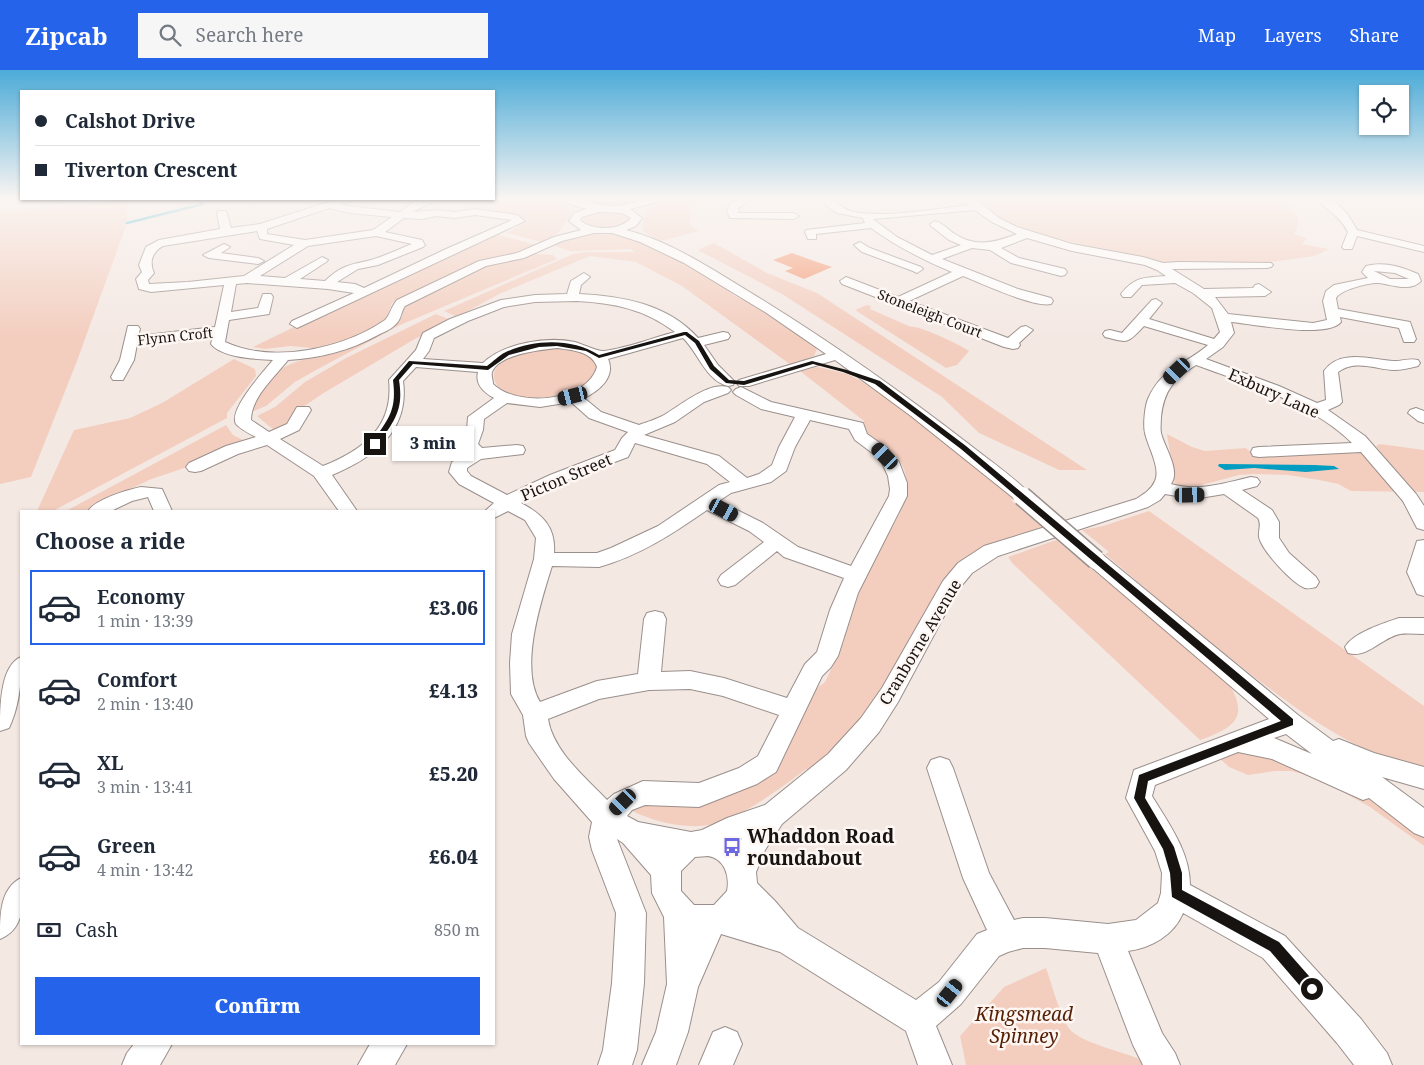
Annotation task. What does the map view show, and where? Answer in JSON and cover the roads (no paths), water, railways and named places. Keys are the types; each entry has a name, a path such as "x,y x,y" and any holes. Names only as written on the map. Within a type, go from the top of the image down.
{"street":[{"path":"163,243 153,246 150,249 145,265 148,272 142,279 144,288 188,286 247,279 328,285 359,290"},
{"path":"229,281 288,243"},
{"path":"247,279 304,243"},
{"path":"298,324 359,290 468,243"},
{"path":"229,281 230,284 219,331 218,341 220,346 240,353 284,355 328,350 353,343 391,322 396,315 396,308 411,297 484,263 520,256 549,243"},
{"path":"654,243 757,302 878,383 949,436 1290,722 1418,819"},
{"path":"903,243 931,259 963,272 1003,288 1047,301"},
{"path":"931,259 971,244 993,248 1004,243"},
{"path":"1060,243 1083,250 1136,259 1162,267 1178,279 1203,293 1216,304 1224,317 1227,334 1218,344 1177,371 1165,383 1155,400 1152,432 1164,466 1165,480 1161,487 1190,495 1202,495 1251,482"},
{"path":"1401,243 1424,249"},
{"path":"328,285 338,275 356,266 374,263 419,245 448,252"},
{"path":"860,245 866,250 917,269"},
{"path":"224,248 206,257 258,261"},
{"path":"993,248 997,253 1032,266 1061,272"},
{"path":"888,258 913,250"},
{"path":"286,283 322,260"},
{"path":"1162,267 1179,264 1267,265"},
{"path":"1411,283 1415,281 1414,277 1404,272 1384,267 1368,270 1370,274 1378,278 1424,287"},
{"path":"1404,272 1419,268"},
{"path":"899,301 963,272"},
{"path":"572,298 575,284 586,276"},
{"path":"1224,317 1313,327 1327,326 1334,322 1333,312 1328,301 1330,294 1344,286 1378,278"},
{"path":"1128,294 1139,282 1178,279"},
{"name":"Stoneleigh Court","path":"846,281 1011,345 1026,330"},
{"path":"1003,288 1018,284"},
{"path":"1203,293 1265,292 1260,288"},
{"path":"261,327 267,297"},
{"path":"322,473 359,457 375,444 396,410 398,396 396,380 422,350 428,336 471,314 502,303 520,300 572,298 608,300 650,310 691,337 712,367 734,387 766,406 804,416 836,420 856,426 862,441 877,448 892,464 900,488 898,496 856,575 836,625 825,662 814,670 768,764 748,776 699,795 643,793 623,802 606,818 603,837 606,850 631,913 628,983 620,1050 615,1065"},
{"path":"1110,334 1125,338 1156,303"},
{"path":"1398,306 1409,339"},
{"path":"223,317 264,311"},
{"path":"1333,312 1404,325"},
{"path":"1141,321 1218,344"},
{"name":"Flynn Croft","path":"118,377 126,360 132,334 219,331"},
{"path":"599,357 691,337 723,336"},
{"path":"557,344 588,350 599,357 604,364 604,373 598,382 588,390 573,396 538,402 520,402 504,398 493,392 486,384 485,376 488,368 507,354 538,345 557,344"},
{"path":"284,355 250,400 242,416 243,422 322,473 324,481 342,499 348,510"},
{"name":"Picton Street","path":"501,507 535,488 622,453 633,437 669,419 699,399 837,355"},
{"name":"Exbury Lane","path":"1195,360 1288,395 1316,409 1348,430 1416,497 1424,524"},
{"path":"1316,409 1334,402 1330,371 1343,362 1358,361 1411,368"},
{"path":"412,362 488,368"},
{"path":"812,363 845,371 878,383"},
{"path":"573,396 595,415 604,419 605,422 633,437 713,460 745,485"},
{"path":"477,454 470,444 475,430 476,417 504,398"},
{"path":"194,467 232,450 257,443 294,427 303,410"},
{"path":"544,559 599,560 618,554 665,530 725,489 766,478 780,467 804,416"},
{"path":"1259,452 1365,447"},
{"path":"516,450 477,454 458,466 458,472 465,480 501,507 532,516 546,538 544,559 523,634 521,663 524,694 535,714 538,736 563,771 606,818 633,834 666,870"},
{"name":"Cranborne Avenue","path":"743,881 754,842 773,815 837,762 870,725 890,695 950,586 965,568 991,551 1142,503 1154,496 1161,487"},
{"path":"1228,488 1265,514 1270,522 1269,538 1277,551 1282,558 1309,582"},
{"path":"99,510 134,493 148,491 156,493 163,510"},
{"path":"707,502 756,527 791,552 856,575"},
{"path":"728,580 776,542"},
{"path":"1424,547 1417,572 1424,589"},
{"path":"649,680 655,619"},
{"path":"1356,647 1383,632 1399,626 1424,626"},
{"path":"0,721 8,687 20,668"},
{"path":"535,714 597,690 649,680 690,680 724,686 793,710"},
{"path":"918,1020 950,993 988,946 1006,937 1023,933 1045,933 1108,939 1142,934 1168,913 1176,893 1176,873 1168,847 1139,798 1143,778 1290,722"},
{"path":"1311,738 1371,763 1424,778"},
{"path":"1239,742 1275,749 1418,819"},
{"path":"940,768 977,878 1006,937"},
{"name":"Cranborne Avenue","path":"698,844 736,827 773,815"},
{"path":"633,834 724,848 732,854 743,881 787,939"},
{"path":"698,844 680,850 666,870 664,879 667,897 678,911 688,918 700,920 715,919 787,939 918,1020 935,1065"},
{"path":"659,1065 672,1032 682,986 715,919 734,906 743,881"},
{"path":"1176,893 1274,947 1349,1031 1375,1065"},
{"path":"0,924 20,894"},
{"path":"678,911 682,986"},
{"path":"1108,939 1150,1045 1163,1065"},
{"path":"139,1065 154,1045"},
{"path":"375,1065 389,1045"}],"water":[{"path":"1219,464 1314,465 1334,466 1339,469 1306,472 1254,468 1225,470 1218,466"}],"place":[{"name":"Whaddon Road roundabout","path":"732,847"}],"park label":[{"name":"Kingsmead Spinney","path":"1024,1025"}]}
